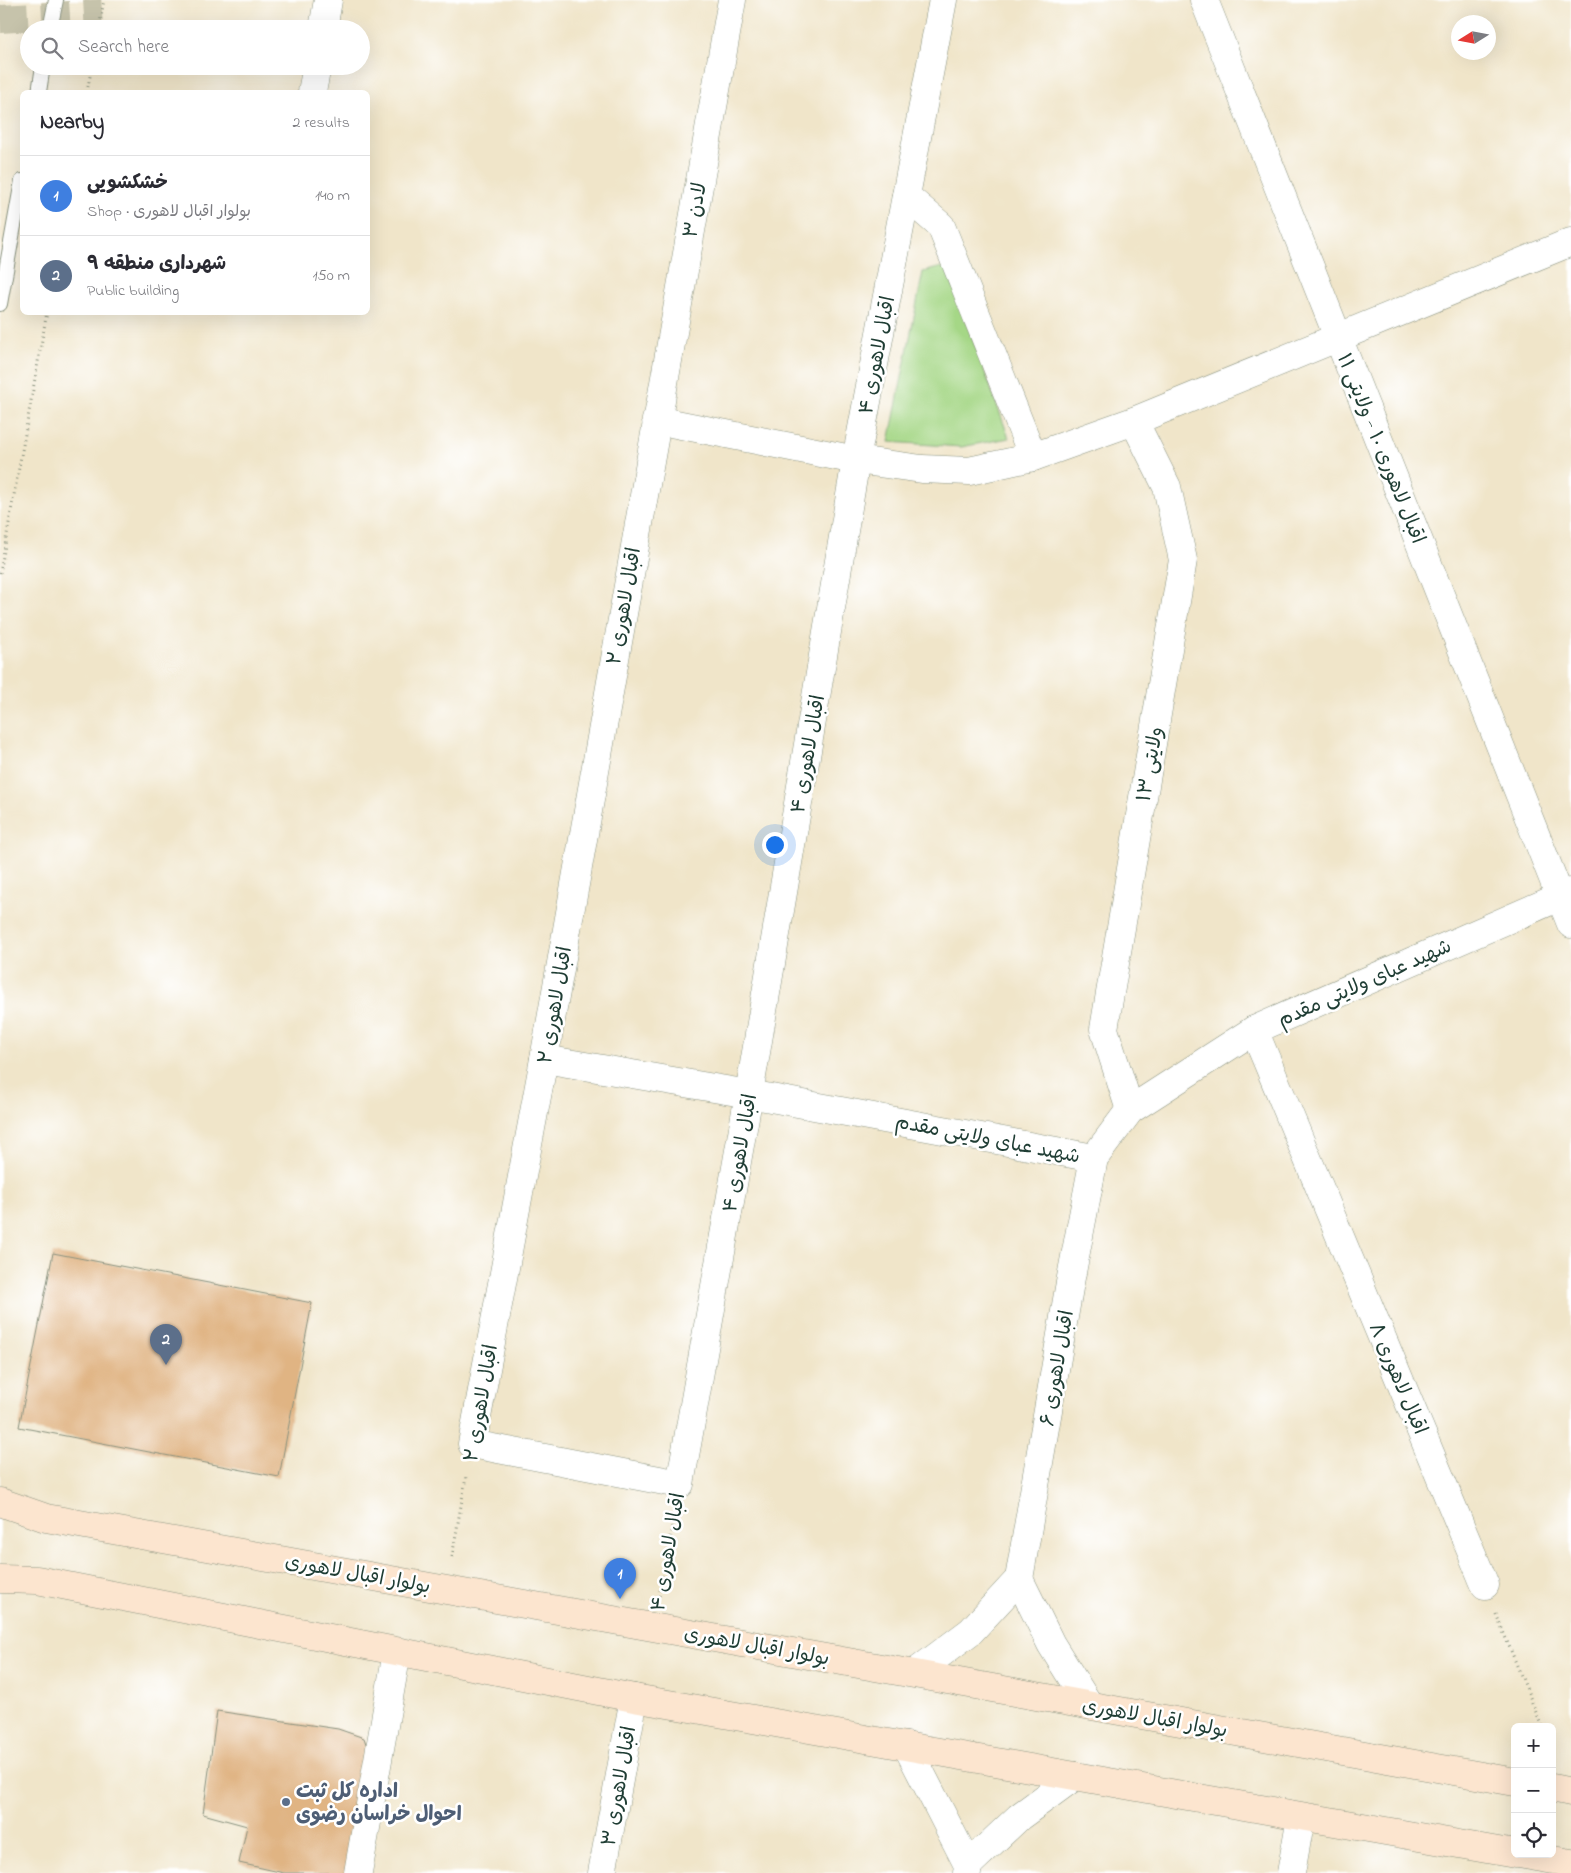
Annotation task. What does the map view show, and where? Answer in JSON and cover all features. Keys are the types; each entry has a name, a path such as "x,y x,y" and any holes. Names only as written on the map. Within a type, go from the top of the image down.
{"main road":[{"name":"بولوار اقبال لاهوری","path":"0,1502 46,1518 1511,1781"},
{"path":"0,1579 37,1580 634,1698 1511,1853"},
{"path":"1556,1789 1571,1792"},
{"path":"1542,1858 1571,1863"}],"street":[{"path":"325,20 328,0"},
{"name":"لادن ۳","path":"656,420 732,0"},
{"name":"اقبال لاهوری ۴","path":"680,1484 749,1094 856,460 944,0"},
{"name":"اقبال لاهوری ۱۰ - ولایتی ۱۱","path":"1204,0 1338,338 1565,894 1571,924"},
{"path":"312,90 315,75"},
{"path":"906,196 942,226 1033,457"},
{"path":"656,420 856,460 922,469 969,471 1033,457 1134,422 1571,242"},
{"name":"اقبال لاهوری ۲","path":"472,1444 544,1059 656,420"},
{"name":"ولایتی ۱۳","path":"1130,1110 1104,1029 1183,560 1167,487 1134,422"},
{"name":"شهید عبای ولایتی مقدم","path":"544,1059 749,1094 1094,1158 1130,1110 1254,1030 1565,894"},
{"name":"اقبال لاهوری ۸","path":"1254,1030 1485,1585"},
{"name":"اقبال لاهوری ۶","path":"1020,1580 1069,1288 1094,1158"},
{"path":"472,1444 680,1484"},
{"path":"915,1673 971,1631 1020,1580 1051,1644 1089,1705"},
{"path":"358,1873 398,1652"},
{"name":"اقبال لاهوری ۳","path":"602,1873 634,1698"},
{"path":"907,1746 968,1869 1019,1817 1075,1776"},
{"path":"1291,1873 1301,1817"}],"lane":[{"path":"52,20 56,0"},
{"path":"39,90 42,75"},
{"path":"0,304 20,192"}],"path":[{"path":"101,20 104,0"},
{"path":"87,90 90,75"},
{"path":"0,573 46,315"},
{"name":"اقبال لاهوری ۲","path":"447,1589 472,1444"},
{"name":"اقبال لاهوری ۴","path":"654,1626 680,1484"},
{"path":"1485,1585 1540,1723"}],"green space":[{"path":"946,266 1009,438 961,447 889,442 923,272"}],"building":[{"path":"53,1253 312,1303 279,1477 19,1427"},
{"name":"اداره کل ثبت احوال خراسان رضوی","path":"217,1711 338,1729 364,1738 371,1759 354,1873 284,1873 239,1863 247,1826 203,1814"}],"tunnel":[{"path":"0,19 102,13"}],"place":[{"name":"شهرداری منطقه ۹","path":"166,1365"},
{"name":"خشکشویی","path":"620,1599"},
{"name":"اداره کل ثبت احوال خراسان رضوی","path":"286,1802"}]}
